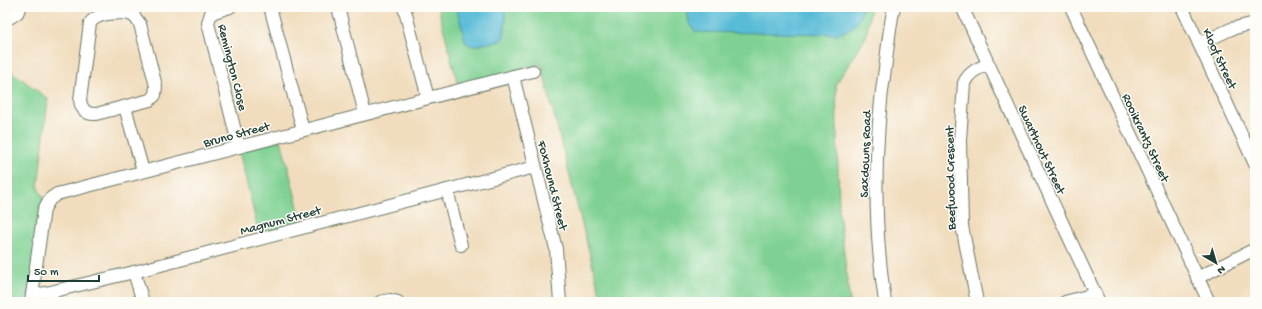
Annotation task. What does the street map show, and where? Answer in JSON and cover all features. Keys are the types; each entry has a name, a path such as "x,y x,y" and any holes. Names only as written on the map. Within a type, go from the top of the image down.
{"street":[{"path":"7,16 10,17 17,13 20,7"},
{"name":"Remington Close","path":"230,7 211,13 208,23 239,146"},
{"path":"270,7 303,130"},
{"path":"338,7 365,114"},
{"path":"404,7 428,98"},
{"name":"Saxdowns Road","path":"885,302 881,275 875,187 879,105 894,7"},
{"name":"Swarthout Street","path":"962,7 1097,298"},
{"name":"Rooikrantz Street","path":"1071,7 1209,302"},
{"name":"Kloof Street","path":"1182,7 1255,164"},
{"path":"130,14 137,18 140,24 156,86 156,92 150,100 125,107 92,114 83,110 80,104 89,27 93,20 99,16 130,14"},
{"path":"1200,44 1231,29 1255,24"},
{"name":"Beefwood Crescent","path":"977,302 962,226 960,140 964,83 967,76 973,71 988,64"},
{"name":"Bruno Street","path":"32,298 44,209 50,199 61,192 533,71"},
{"name":"Foxhound Street","path":"513,76 556,249 560,302"},
{"path":"125,107 143,171"},
{"name":"Magnum Street","path":"32,298 46,293 134,272 535,167"},
{"path":"447,190 461,245"},
{"path":"1197,278 1255,249"},
{"path":"134,272 143,302"},
{"path":"1065,302 1097,298"},
{"path":"380,302 390,300 398,302"}],"green space":[{"path":"438,7 871,7 866,37 836,84 839,211 850,302 602,302 541,64 458,85"},
{"path":"7,68 48,99 38,188 44,199 27,302 7,302"},
{"path":"281,140 302,222 259,234 239,151"}],"water":[{"path":"456,7 504,7 506,19 504,37 500,41 473,46 466,43"},
{"path":"687,7 863,7 860,18 856,24 839,34 696,32 689,23"}]}
